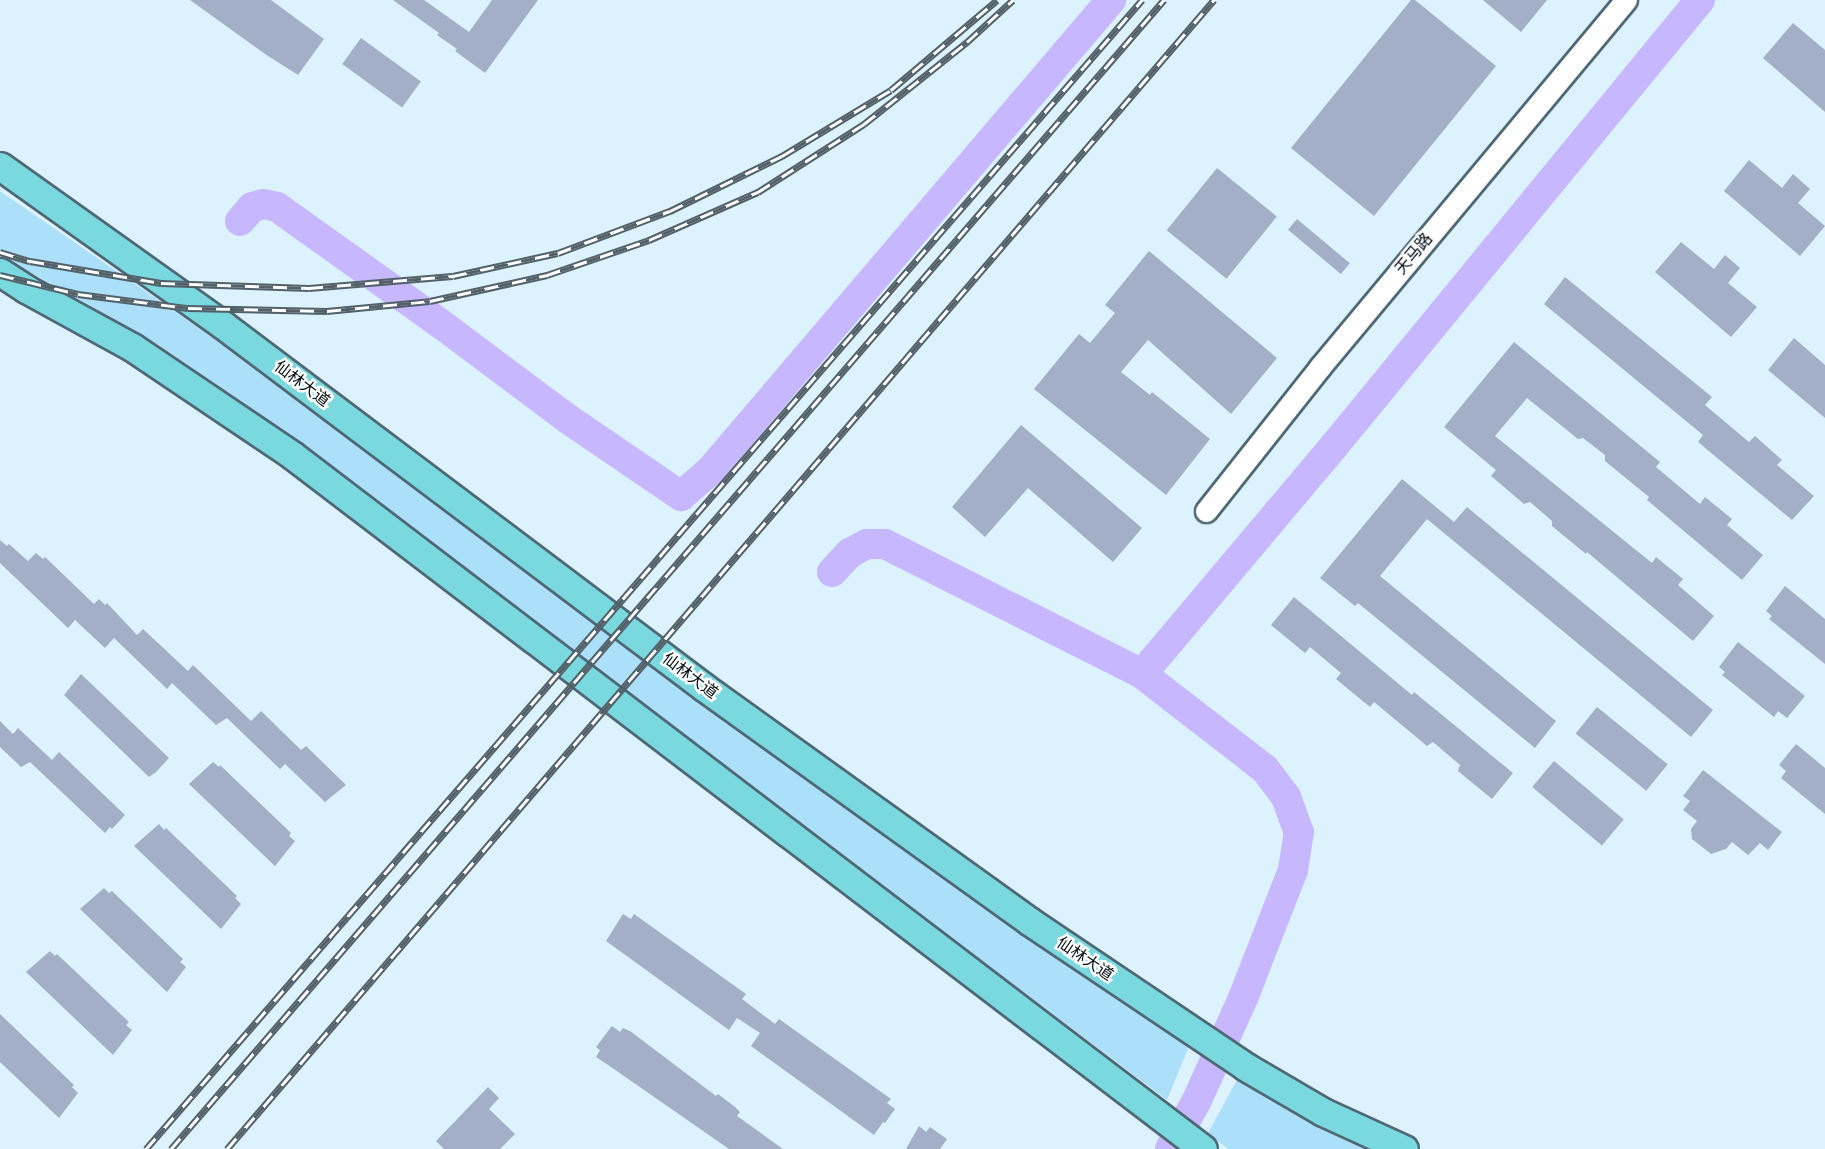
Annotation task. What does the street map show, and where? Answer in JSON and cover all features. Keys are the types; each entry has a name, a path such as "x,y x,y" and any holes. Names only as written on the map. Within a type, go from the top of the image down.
{"main road":[{"name":"仙林大道","path":"0,166 223,325 801,757 1029,921 1246,1067 1323,1112 1404,1149"},
{"path":"0,272 26,289 132,347 292,455 1203,1149"}],"street":[{"name":"天马路","path":"1206,511 1328,358 1626,0"}],"shaded area":[{"path":"0,191 289,390 622,643 986,908 1189,1046 1167,1100 370,499 93,307 0,256"},
{"path":"1238,1078 1308,1121 1370,1149 1228,1149 1208,1133"}],"building":[{"path":"190,0 271,0 324,39 298,75"},
{"path":"393,0 424,0 469,32 492,0 538,0 485,73 455,51 457,49 437,35 439,33"},
{"path":"1411,0 1415,0 1496,66 1374,216 1291,148"},
{"path":"1483,0 1547,0 1521,32"},
{"path":"1793,23 1825,50 1825,112 1763,58"},
{"path":"361,38 421,81 402,107 342,64"},
{"path":"1749,160 1782,188 1793,174 1810,189 1798,203 1825,226 1800,256 1724,191"},
{"path":"1217,168 1277,216 1226,279 1167,230"},
{"path":"1297,219 1350,263 1341,274 1288,230"},
{"path":"1681,242 1714,269 1725,255 1740,268 1728,283 1757,307 1731,337 1655,272"},
{"path":"1149,251 1277,358 1231,414 1148,340 1121,372 1150,395 1152,392 1210,439 1166,495 1034,389 1079,334 1090,343 1115,313 1105,305"},
{"path":"1565,277 1712,397 1705,405 1749,442 1755,436 1782,460 1777,465 1814,496 1792,520 1698,442 1703,435 1544,304"},
{"path":"1794,338 1825,365 1825,418 1768,370"},
{"path":"1514,342 1660,462 1656,467 1700,504 1705,497 1732,519 1727,525 1763,555 1742,580 1647,500 1649,497 1605,461 1605,455 1583,438 1578,439 1527,398 1495,436 1652,563 1656,557 1683,579 1678,585 1714,616 1693,641 1587,552 1586,554 1552,526 1552,521 1530,502 1524,504 1491,476 1496,470 1444,427"},
{"path":"1021,425 1142,528 1113,562 1028,488 985,537 952,507"},
{"path":"1402,479 1454,522 1467,507 1713,710 1691,737 1427,519 1380,576 1556,721 1535,748 1358,603 1355,606 1320,578"},
{"path":"0,540 7,546 9,544 28,561 36,553 43,559 45,557 94,604 99,599 105,605 107,603 137,635 143,629 188,671 193,665 251,721 261,711 301,750 306,746 346,785 325,802 285,764 280,769 227,718 216,725 172,683 167,689 114,638 105,648 75,620 68,628 0,563"},
{"path":"1785,586 1825,619 1825,664 1769,619 1772,616 1766,611"},
{"path":"1294,597 1412,695 1414,692 1513,773 1492,799 1458,771 1460,765 1433,742 1427,746 1374,702 1370,707 1336,679 1341,673 1310,647 1305,653 1271,625"},
{"path":"1738,642 1805,696 1787,718 1778,711 1774,717 1722,675 1725,672 1719,667"},
{"path":"81,674 169,758 149,777 64,695"},
{"path":"1597,707 1668,764 1646,791 1576,733"},
{"path":"0,721 13,734 18,728 52,760 59,752 125,815 105,833 30,762 21,767 0,747"},
{"path":"1796,744 1825,768 1825,814 1781,778 1786,771 1779,765"},
{"path":"1554,761 1624,819 1602,846 1532,787"},
{"path":"213,762 219,767 220,765 291,833 289,836 295,841 275,866 189,784"},
{"path":"1703,770 1782,832 1768,850 1760,843 1748,855 1732,842 1726,849 1711,854 1692,839 1691,829 1697,821 1683,810 1690,801 1683,796"},
{"path":"159,824 164,830 166,828 237,896 235,898 241,904 221,929 134,846"},
{"path":"104,888 109,893 112,891 183,959 180,962 186,967 167,992 80,909"},
{"path":"623,914 631,919 634,914 746,994 742,999 775,1024 779,1019 891,1099 887,1103 895,1109 885,1123 883,1122 874,1135 751,1046 760,1033 737,1018 729,1030 606,941"},
{"path":"50,951 55,956 57,954 129,1022 126,1025 132,1030 113,1055 26,972"},
{"path":"0,1014 74,1085 72,1087 78,1093 59,1118 0,1062"},
{"path":"612,1026 620,1032 623,1028 630,1031 716,1096 718,1094 740,1112 737,1116 783,1149 729,1149 596,1057 600,1050 596,1047"},
{"path":"488,1087 499,1098 489,1109 515,1134 500,1149 444,1149 436,1141"},
{"path":"919,1126 926,1132 930,1127 947,1139 940,1149 906,1149"}],"waterway":[{"path":"240,221 252,207 264,204 277,207 441,324 568,419 681,496 710,471 1111,0"},
{"path":"1142,674 1334,446 1700,0"},
{"path":"832,572 850,553 867,544 885,544 1142,674 1265,769 1286,797 1299,832 1293,870 1244,996 1197,1100 1170,1149"}],"railway":[{"path":"0,252 30,261 161,283 309,288 453,276 558,253 670,211 782,156 891,90 997,0"},
{"path":"0,275 78,294 188,308 327,311 430,301 547,275 649,240 758,192 864,124 967,42 1013,0"},
{"path":"146,1149 1142,0"},
{"path":"171,1149 1164,0"},
{"path":"227,1149 1214,0"}]}
